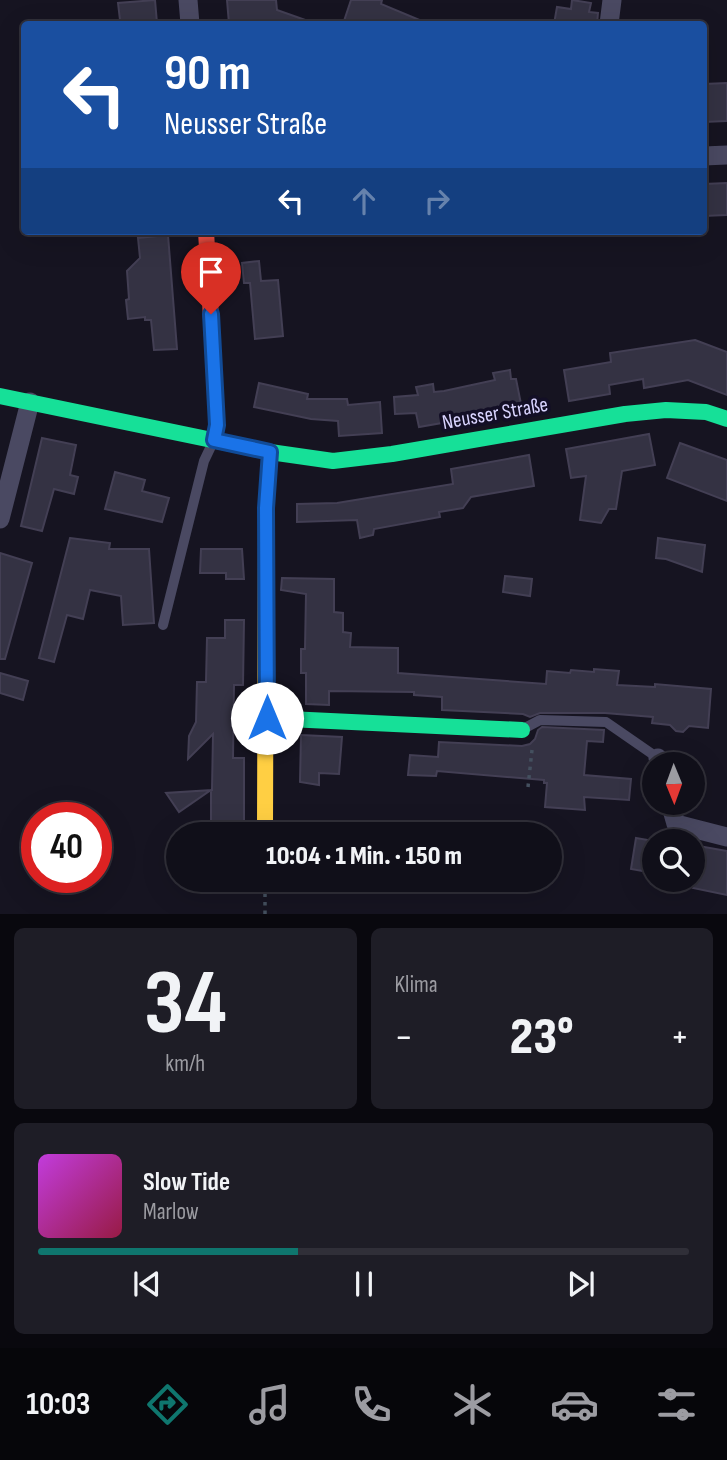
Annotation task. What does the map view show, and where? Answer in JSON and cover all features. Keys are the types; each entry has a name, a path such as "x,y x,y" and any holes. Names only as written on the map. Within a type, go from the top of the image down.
{"street":[{"path":"188,0 190,21"},
{"path":"609,21 612,0"},
{"path":"707,156 727,155"},
{"path":"206,235 217,425 214,440"},
{"name":"Neusser Straße","path":"0,396 270,452 333,461 392,454 625,414 666,410 706,412 727,419"},
{"path":"0,519 30,402"},
{"path":"265,822 266,508 270,452"},
{"path":"267,718 528,727"},
{"path":"674,816 676,824 727,837"}],"lane":[{"path":"163,625 204,461 214,440"},
{"path":"528,727 540,720 606,722 647,752"}],"path":[{"path":"528,727 528,787"},
{"path":"265,892 265,914"}],"building":[{"path":"155,0 157,21 120,20 118,3"},
{"path":"227,0 276,0 277,10 308,21 229,21"},
{"path":"351,0 382,0 381,4 422,21 344,21"},
{"path":"572,0 591,3 589,12 598,13 597,21 555,21 557,7 571,9"},
{"path":"727,83 727,121 707,122 707,84"},
{"path":"727,183 727,215 707,216 707,184"},
{"path":"168,235 177,349 154,350 151,320 145,320 145,317 128,319 127,271 140,258 138,238"},
{"path":"259,261 261,281 278,280 283,336 255,339 250,283 244,283 242,263"},
{"path":"695,340 727,352 727,395 688,380 644,388 643,379 609,385 610,394 569,401 564,370 611,362 610,353"},
{"path":"510,370 511,379 516,379 522,409 419,427 416,413 395,414 394,397 418,395 416,387 433,384 434,392 444,391 495,380 493,373"},
{"path":"259,383 308,394 307,399 347,399 348,405 380,402 382,433 339,436 338,421 311,419 254,407"},
{"path":"649,434 655,465 622,471 616,509 609,509 601,523 580,520 586,476 571,478 566,449"},
{"path":"42,438 76,445 70,475 78,477 74,494 54,489 42,531 21,526"},
{"path":"680,443 727,460 727,501 667,478"},
{"path":"529,455 534,486 471,497 463,508 439,512 440,517 374,529 373,535 360,538 357,520 297,522 297,504 337,503 453,484 451,469"},
{"path":"115,472 145,480 142,491 169,498 162,522 105,509"},
{"path":"70,538 110,543 109,549 149,549 154,623 123,625 121,596 90,590 83,619 67,615 54,662 39,658"},
{"path":"658,538 705,545 702,572 656,558"},
{"path":"201,549 242,549 244,579 226,579 226,573 200,573"},
{"path":"0,553 32,563 5,659 0,659"},
{"path":"505,576 532,579 530,596 503,592"},
{"path":"282,578 334,579 334,612 343,613 343,632 351,633 350,647 398,648 398,673 546,684 547,671 619,671 617,685 655,687 655,684 711,689 708,728 689,726 683,732 676,731 670,725 652,723 653,717 605,713 540,713 530,717 523,714 442,710 442,697 414,695 414,692 329,691 329,705 306,704 306,673 301,673 301,649 305,649 306,594 281,590"},
{"path":"225,620 244,620 243,685 234,685 233,758 244,758 244,822 211,822 213,734 188,759 189,736 196,722 197,682 206,682 207,638 225,638"},
{"path":"0,673 28,681 23,700 0,693"},
{"path":"542,727 604,730 603,742 587,741 584,775 631,779 629,800 584,797 585,810 545,807 547,783 544,783 544,780 437,771 436,776 408,775 410,755 438,757 439,742 522,746 530,744"},
{"path":"301,735 342,737 339,774 319,773 319,785 300,782"},
{"path":"211,790 179,812 166,793"},
{"path":"636,838 642,839 642,871 631,869"},
{"path":"705,847 727,851 727,895 705,890"}],"traffic: fast":[{"path":"0,396 270,452 333,461 392,454 625,414 666,410 706,412 727,419"},
{"path":"267,718 522,730"}],"traffic: slow":[{"path":"265,822 266,508 270,452"}],"traffic: jam":[{"path":"206,235 217,425 214,440"}],"route":[{"path":"211,314 217,425 214,440 270,452 266,488 267,718"}]}
